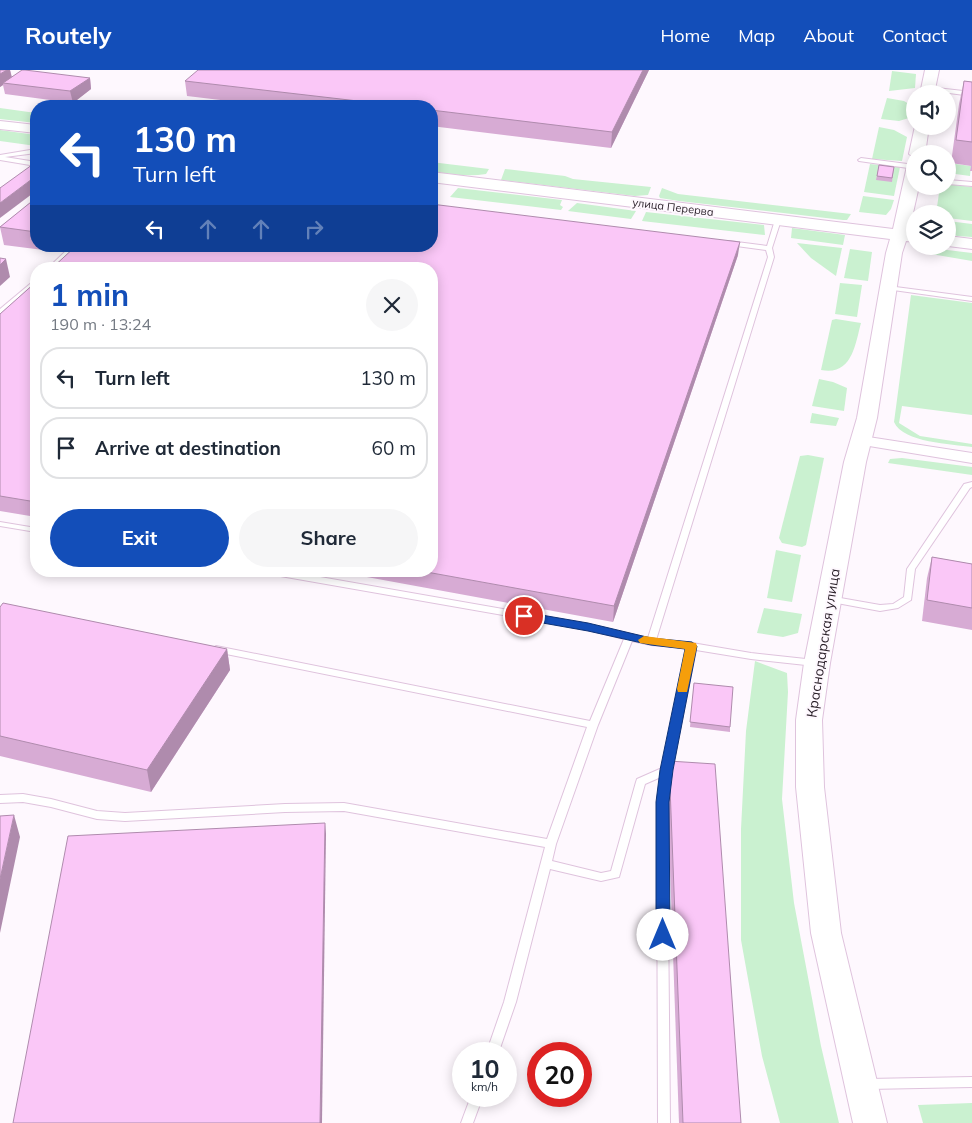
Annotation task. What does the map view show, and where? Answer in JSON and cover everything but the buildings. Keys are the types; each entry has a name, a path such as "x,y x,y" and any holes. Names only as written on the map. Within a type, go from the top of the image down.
{"street":[{"path":"929,85 932,70"},
{"path":"0,125 30,129"},
{"name":"улица Перерва","path":"438,178 906,236"},
{"name":"Краснодарская улица","path":"870,1123 826,933 810,787 809,720 817,663 855,462 862,441 894,253 906,237"},
{"path":"956,242 972,244"},
{"path":"862,441 972,458"}],"lane":[{"path":"956,93 972,94"},
{"path":"0,157 30,152"},
{"path":"0,157 30,163"},
{"path":"861,160 906,171"},
{"path":"956,183 972,184"},
{"path":"651,642 771,257 769,248 778,220"},
{"path":"720,242 769,248"},
{"path":"58,262 68,252"},
{"path":"0,313 30,286"},
{"path":"888,288 972,300"},
{"path":"829,599 880,608 895,606 908,598 911,569 967,486 972,484"},
{"path":"0,524 30,529"},
{"path":"304,577 579,625 651,642 817,663"},
{"path":"496,1042 510,1002 551,844 593,725 629,638"},
{"path":"664,1123 662,802 692,646"},
{"path":"204,647 593,725"},
{"path":"546,864 601,877 615,874 641,782 667,770"},
{"path":"0,799 23,798 97,815 124,817 344,807 551,844"},
{"path":"860,1084 972,1082"},
{"path":"467,1123 472,1107"}],"green space":[{"path":"892,71 916,74 915,85 906,85 906,89 889,91"},
{"path":"887,98 906,102 906,119 899,121 881,119"},
{"path":"0,108 30,112 30,122 0,119"},
{"path":"879,127 894,130 907,137 902,161 872,159"},
{"path":"0,130 30,134 30,145 0,141"},
{"path":"438,163 489,169 486,174 438,172"},
{"path":"870,164 900,167 894,196 864,192"},
{"path":"956,164 971,166 970,176 956,174"},
{"path":"505,169 565,176 573,179 651,187 648,195 635,196 501,180"},
{"path":"956,185 972,187 972,221 956,219 956,205 937,205 939,195 956,195"},
{"path":"458,188 562,200 560,205 563,207 561,210 450,197"},
{"path":"662,188 678,194 851,214 847,220 843,220 679,201 660,198"},
{"path":"863,196 894,200 891,209 886,215 859,212"},
{"path":"577,203 636,211 631,219 568,211"},
{"path":"646,212 764,225 765,235 642,221"},
{"path":"956,222 972,224 972,237 957,236"},
{"path":"792,228 845,235 843,245 791,238"},
{"path":"797,243 842,248 836,276 811,258"},
{"path":"850,249 872,252 868,281 844,278"},
{"path":"956,251 972,253 972,261 937,255 956,255"},
{"path":"840,283 862,285 857,317 835,314"},
{"path":"911,295 972,303 972,415 902,406 899,423 920,436 972,444 972,447 917,438 899,429 894,422"},
{"path":"832,320 861,323 857,340 846,364 831,371 821,370"},
{"path":"819,379 847,388 844,411 812,406"},
{"path":"812,413 839,418 836,426 810,423"},
{"path":"808,455 824,458 806,545 802,547 782,543 779,538 800,456"},
{"path":"902,458 972,467 972,475 888,463 890,459"},
{"path":"776,550 801,555 792,602 767,598"},
{"path":"764,608 802,614 798,633 783,637 757,633"},
{"path":"755,661 787,673 788,692 782,799 794,903 821,1046 839,1123 780,1123 762,1056 741,940 741,829 746,731"},
{"path":"972,1103 972,1123 923,1123 918,1105"}],"slow traffic":[{"path":"644,640 692,646 683,689"}],"route":[{"path":"524,616 588,627 651,642 692,646 662,802 663,935"}]}
